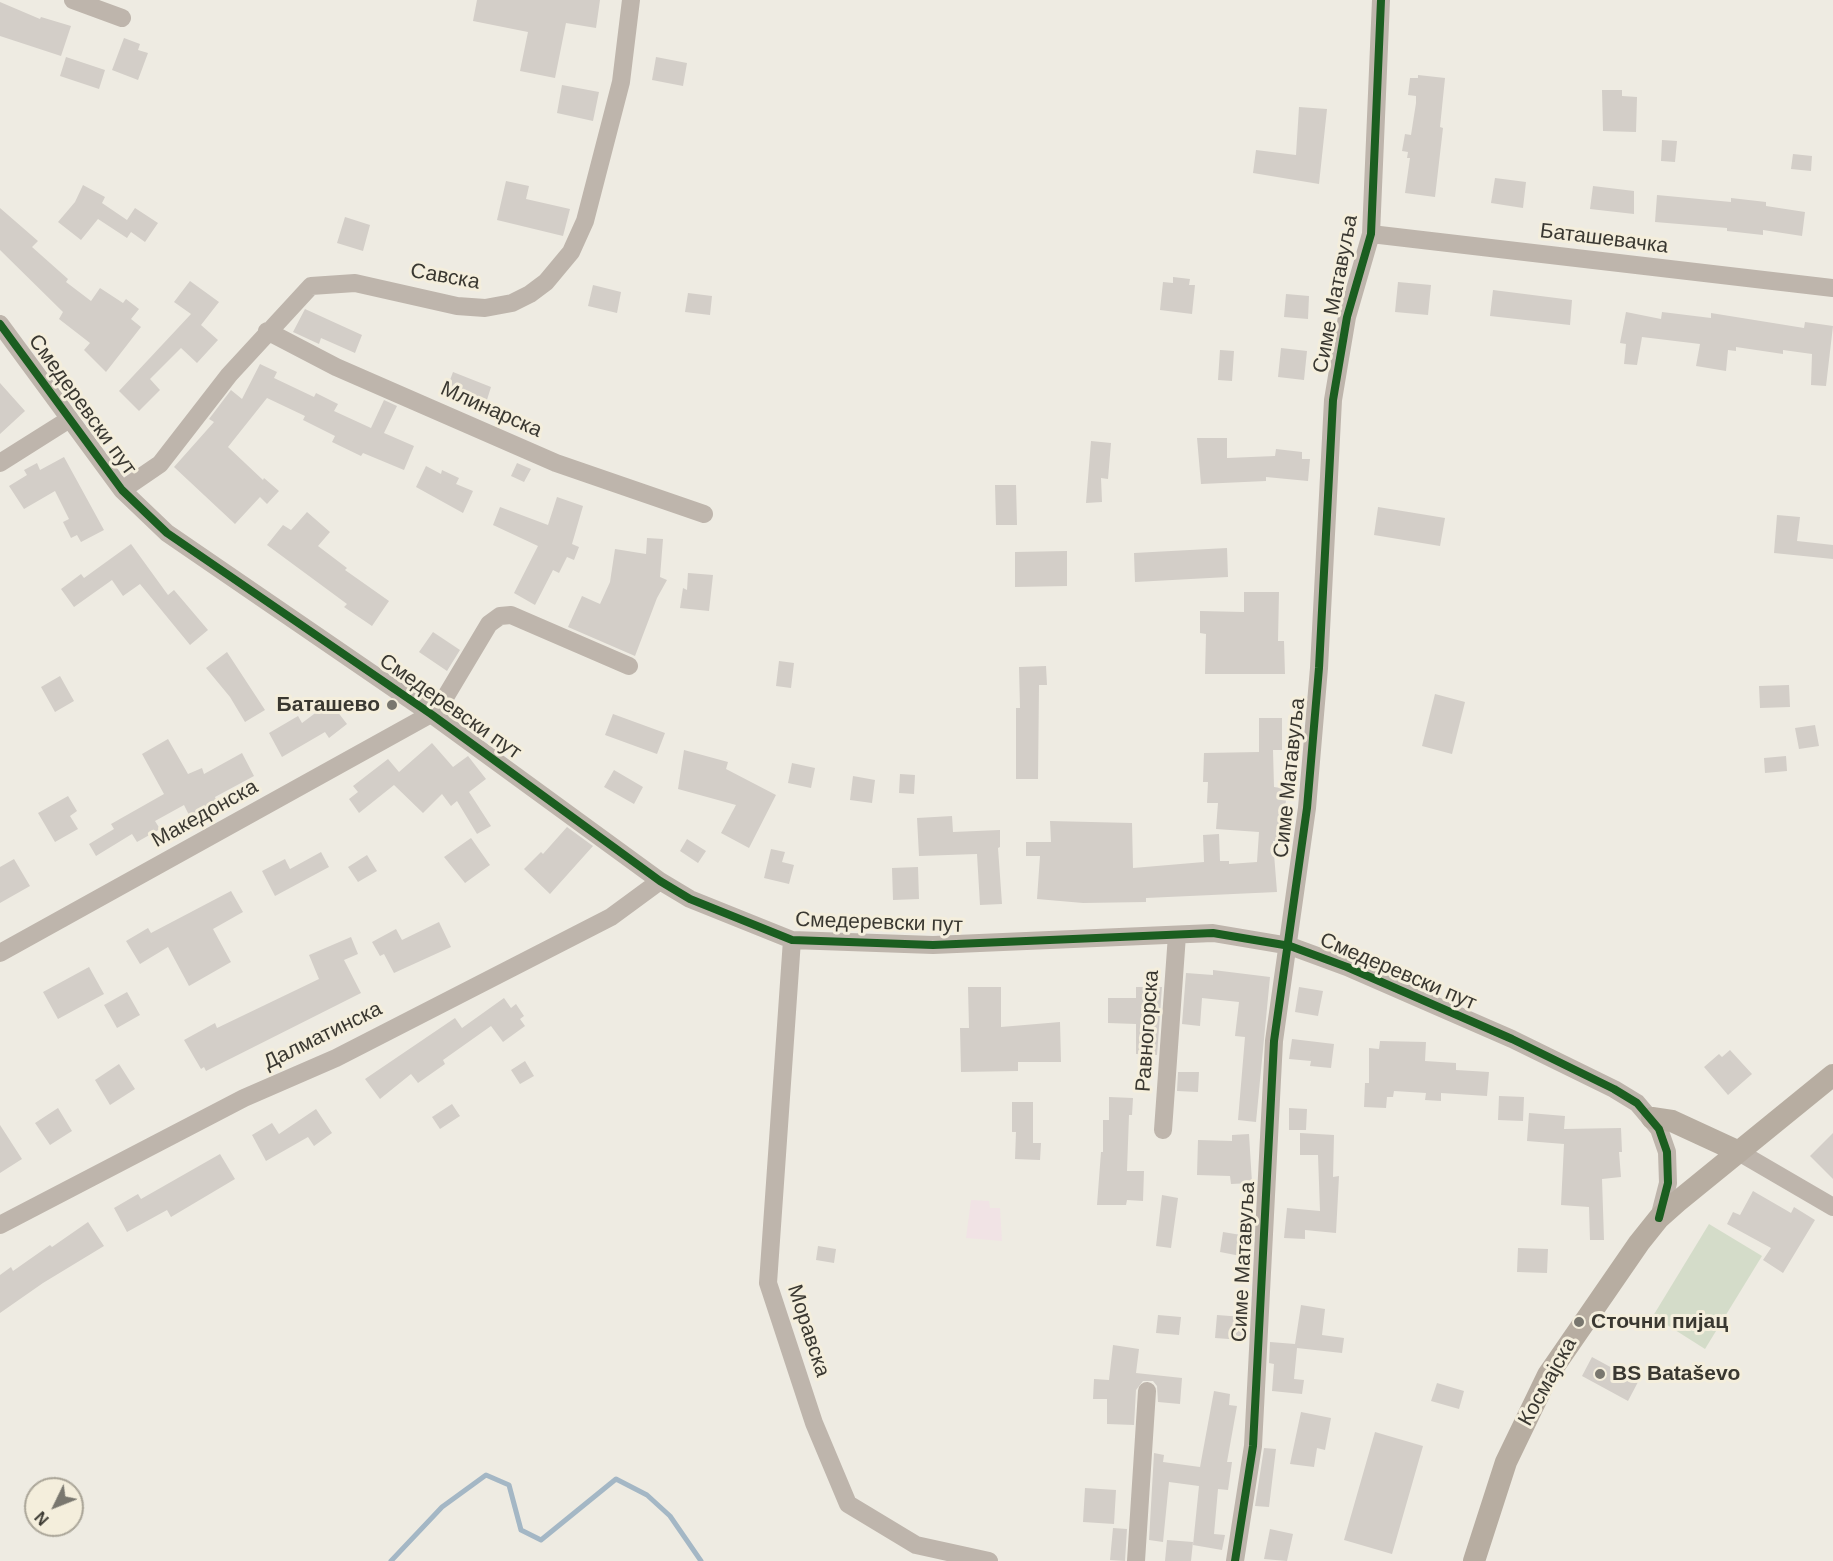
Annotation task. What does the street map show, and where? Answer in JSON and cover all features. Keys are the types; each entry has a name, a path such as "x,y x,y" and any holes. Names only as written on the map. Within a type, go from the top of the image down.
{"main road":[{"name":"Космајска","path":"1474,1561 1506,1462 1548,1375 1596,1303 1659,1218 1737,1151 1833,1074"},
{"path":"1652,1118 1672,1121 1737,1151"}],"street":[{"path":"73,0 122,18"},
{"name":"Савска","path":"122,490 160,464 229,375 310,286 355,283 457,306 486,308 512,303 530,294 546,282 571,252 585,221 621,82 631,0"},
{"name":"Симе Матавуља","path":"1235,1561 1253,1446 1274,1041 1290,946 1307,808 1316,703 1333,400 1347,317 1371,234 1381,0"},
{"name":"Баташевачка","path":"1371,234 1833,288"},
{"name":"Смедеревски пут","path":"0,324 68,420 122,490 167,533 431,714 660,881 700,904 792,940 933,945 1213,933 1290,946 1358,972 1522,1044 1614,1089 1637,1103 1652,1118"},
{"name":"Млинарска","path":"267,332 336,367 556,463 704,514"},
{"path":"0,463 68,420"},
{"path":"431,714 440,706 489,624 500,616 511,615 629,666"},
{"name":"Македонска","path":"0,953 431,714"},
{"name":"Далматинска","path":"0,1225 244,1098 336,1058 611,917 660,881"},
{"name":"Равногорска","path":"1163,1130 1177,935"},
{"name":"Моравска","path":"792,940 768,1283 814,1423 848,1504 916,1545 989,1561"},
{"path":"1652,1118 1663,1137 1668,1165 1666,1195 1659,1218"},
{"path":"1737,1151 1833,1207"},
{"path":"1136,1561 1147,1390"}],"shaded area":[{"path":"971,1200 989,1201 990,1208 1000,1208 1002,1241 966,1238"}],"green space":[{"path":"1709,1224 1762,1256 1705,1349 1653,1316"}],"building":[{"path":"477,0 600,0 596,28 566,23 555,78 520,71 528,32 473,21"},
{"path":"0,2 40,19 41,17 71,26 61,56 0,36"},
{"path":"124,38 140,44 138,50 148,53 138,80 112,70"},
{"path":"66,57 105,70 99,89 60,76"},
{"path":"656,57 687,63 683,86 652,80"},
{"path":"1418,75 1445,78 1440,127 1443,128 1435,197 1405,193 1410,158 1407,158 1408,152 1402,151 1405,134 1411,135 1416,103 1416,96 1408,95 1410,78 1418,78"},
{"path":"562,85 599,92 593,121 557,113"},
{"path":"1602,90 1622,90 1622,96 1637,97 1636,132 1603,131"},
{"path":"1299,107 1327,109 1319,184 1253,173 1256,150 1296,155"},
{"path":"1662,140 1677,141 1675,162 1661,161"},
{"path":"1793,154 1812,156 1811,171 1791,169"},
{"path":"1495,178 1526,182 1523,208 1491,203"},
{"path":"506,181 529,186 526,199 570,209 563,236 497,220"},
{"path":"83,185 105,197 102,203 127,220 135,208 158,223 145,242 131,232 127,238 98,219 81,240 58,222 75,202"},
{"path":"1593,186 1634,191 1634,214 1590,209"},
{"path":"1657,195 1731,202 1731,198 1766,202 1766,206 1805,212 1802,236 1763,230 1763,235 1727,231 1727,228 1655,222"},
{"path":"0,208 38,241 32,247 68,279 66,282 91,301 100,288 123,303 126,299 139,309 131,319 141,327 106,372 84,350 90,343 59,319 63,312 0,250"},
{"path":"345,217 370,225 363,251 337,243"},
{"path":"1173,277 1190,279 1189,285 1195,285 1192,314 1160,310 1163,282 1173,283"},
{"path":"190,281 219,302 201,325 218,340 197,363 181,348 150,379 160,390 139,411 119,391 191,314 174,302"},
{"path":"1398,282 1431,285 1428,315 1395,312"},
{"path":"593,285 621,292 617,313 588,306"},
{"path":"1493,290 1572,300 1570,325 1490,316"},
{"path":"688,293 712,296 710,315 685,312"},
{"path":"1286,294 1309,296 1308,319 1284,317"},
{"path":"305,309 362,335 355,353 321,338 319,344 293,332"},
{"path":"1626,312 1661,319 1662,312 1711,318 1711,313 1804,328 1805,322 1833,326 1826,386 1811,385 1812,354 1783,350 1783,354 1736,347 1736,351 1728,350 1726,371 1696,366 1700,344 1642,337 1637,365 1624,364 1626,344 1620,343"},
{"path":"1281,348 1307,351 1304,380 1278,377"},
{"path":"1220,350 1234,351 1232,381 1218,380"},
{"path":"260,364 277,372 274,378 314,397 316,393 338,404 334,411 371,428 384,400 397,406 384,433 414,446 404,470 363,453 361,456 332,442 335,436 303,420 305,416 267,398 228,447 263,480 264,478 279,491 267,504 260,497 235,524 174,467 214,422 209,419 231,390 242,399"},
{"path":"453,372 491,387 486,403 447,388"},
{"path":"0,383 25,411 0,434"},
{"path":"1197,438 1227,438 1227,458 1275,456 1276,449 1302,452 1302,459 1310,459 1308,481 1266,477 1266,481 1201,484"},
{"path":"1091,441 1111,443 1108,479 1101,478 1102,502 1086,503"},
{"path":"64,457 104,530 81,542 77,535 71,538 63,522 69,519 55,491 24,509 9,486 27,475 24,470 37,463 40,470"},
{"path":"517,463 531,469 524,482 511,476"},
{"path":"426,466 441,474 442,470 459,478 456,484 473,491 463,513 416,487"},
{"path":"995,485 1016,485 1017,525 996,525"},
{"path":"557,497 583,506 572,544 579,547 574,560 567,557 559,573 553,570 535,605 514,593 538,546 493,525 500,507 548,525"},
{"path":"1378,507 1445,518 1440,546 1374,535"},
{"path":"307,512 330,532 318,546 347,568 345,570 389,601 372,626 344,607 347,604 267,545 283,525 291,530"},
{"path":"1777,515 1800,517 1797,541 1833,545 1833,559 1774,553"},
{"path":"647,538 663,539 660,577 667,580 657,598 635,656 568,627 582,596 600,604 610,582 615,549 646,554"},
{"path":"131,544 168,595 174,590 208,630 190,645 140,584 123,596 112,580 74,607 61,589 81,574 84,578"},
{"path":"1227,548 1228,577 1135,582 1134,553"},
{"path":"1067,551 1067,586 1015,587 1015,552"},
{"path":"688,573 713,575 709,611 680,608 683,588 687,590"},
{"path":"1244,592 1279,592 1278,641 1284,641 1285,674 1205,674 1206,634 1200,633 1200,611 1244,612"},
{"path":"433,632 460,650 447,671 419,652"},
{"path":"227,652 265,710 245,722 230,697 206,668"},
{"path":"779,661 794,663 791,688 776,686"},
{"path":"1046,666 1047,685 1039,685 1038,779 1016,779 1016,708 1020,708 1019,667"},
{"path":"60,676 74,701 55,712 41,687"},
{"path":"1789,685 1790,707 1760,708 1759,686"},
{"path":"1435,694 1465,702 1452,754 1422,746"},
{"path":"330,702 347,724 329,738 325,732 282,757 269,733 298,716 302,723"},
{"path":"613,714 665,733 657,754 605,735"},
{"path":"1259,718 1282,718 1282,750 1273,750 1274,787 1287,789 1282,841 1273,841 1277,892 1146,898 1146,902 1083,903 1037,899 1040,856 1026,856 1026,842 1051,842 1050,821 1132,823 1133,868 1204,862 1203,835 1219,834 1220,861 1229,861 1229,864 1257,862 1259,832 1216,829 1218,803 1207,803 1208,782 1203,782 1204,753 1259,752"},
{"path":"1815,725 1819,746 1799,749 1795,728"},
{"path":"168,739 188,774 202,768 204,774 242,753 254,776 215,797 218,805 190,817 184,805 155,821 160,829 137,842 132,834 96,856 89,844 114,829 111,824 164,794 142,754"},
{"path":"432,743 453,767 468,756 486,779 469,792 491,826 477,834 457,801 451,806 442,794 423,813 394,785 359,813 349,799 358,792 353,786 388,759 399,772"},
{"path":"684,750 728,762 726,769 776,795 749,848 721,833 736,805 678,789"},
{"path":"1786,756 1787,771 1765,773 1764,758"},
{"path":"792,763 815,768 811,788 788,783"},
{"path":"614,770 643,787 634,804 604,787"},
{"path":"900,774 915,775 914,794 899,793"},
{"path":"853,776 875,780 872,803 850,800"},
{"path":"68,796 77,811 70,816 78,829 55,842 38,813"},
{"path":"952,816 953,832 1000,830 1000,847 998,848 1002,904 980,905 977,854 919,856 917,818"},
{"path":"567,827 593,846 550,894 524,869 541,852 543,854"},
{"path":"471,838 490,865 465,883 444,857"},
{"path":"687,839 706,851 698,863 680,851"},
{"path":"771,849 785,852 782,862 794,865 789,884 764,878"},
{"path":"321,852 329,867 275,896 262,871 285,859 290,869"},
{"path":"367,855 377,871 358,882 348,867"},
{"path":"14,859 30,886 0,903 0,867"},
{"path":"918,867 919,899 893,900 892,868"},
{"path":"231,891 243,912 213,929 231,962 189,986 168,947 140,964 126,941 148,928 151,933"},
{"path":"439,922 451,947 394,973 384,954 380,956 372,942 396,929 402,940"},
{"path":"351,937 358,954 344,960 361,993 206,1071 204,1067 201,1069 184,1040 215,1023 217,1028 319,979 309,955"},
{"path":"89,967 104,994 58,1019 43,992"},
{"path":"1213,970 1270,977 1256,1122 1238,1120 1245,1037 1235,1036 1239,1002 1202,998 1200,1026 1182,1024 1186,973 1213,975"},
{"path":"968,987 1001,987 1001,1027 1060,1022 1061,1062 1018,1062 1018,1071 961,1072 960,1028 969,1028"},
{"path":"1136,987 1162,987 1157,1055 1136,1054 1136,1024 1108,1023 1108,998 1136,998"},
{"path":"1299,987 1323,991 1318,1016 1295,1012"},
{"path":"127,992 140,1015 117,1028 104,1005"},
{"path":"504,998 511,1008 516,1004 524,1016 520,1019 525,1026 503,1042 491,1026 443,1060 445,1064 418,1083 411,1074 380,1099 365,1079 455,1018 462,1028"},
{"path":"1292,1039 1334,1044 1331,1068 1310,1066 1311,1061 1289,1059"},
{"path":"1380,1041 1426,1042 1425,1061 1456,1063 1456,1070 1489,1072 1487,1096 1441,1093 1441,1101 1425,1100 1426,1093 1394,1091 1393,1097 1387,1097 1386,1108 1364,1107 1365,1083 1369,1083 1369,1048 1379,1049"},
{"path":"1730,1050 1752,1074 1728,1095 1704,1067 1719,1054 1722,1057"},
{"path":"525,1061 534,1076 520,1084 511,1070"},
{"path":"119,1064 135,1089 110,1105 95,1080"},
{"path":"1178,1072 1199,1072 1198,1092 1177,1091"},
{"path":"1499,1096 1524,1097 1523,1121 1498,1120"},
{"path":"1109,1097 1133,1098 1132,1115 1129,1115 1127,1171 1144,1171 1143,1201 1127,1200 1126,1205 1097,1205 1101,1152 1103,1152 1103,1120 1109,1120"},
{"path":"1012,1102 1033,1102 1033,1143 1041,1143 1040,1160 1015,1159 1016,1132 1012,1132"},
{"path":"452,1104 460,1116 440,1129 432,1117"},
{"path":"58,1108 72,1131 50,1145 35,1123"},
{"path":"1289,1108 1307,1109 1306,1130 1289,1130"},
{"path":"316,1109 332,1133 314,1146 308,1137 266,1161 252,1135 272,1123 279,1134"},
{"path":"1529,1113 1565,1116 1564,1129 1621,1128 1622,1152 1619,1152 1621,1177 1602,1179 1604,1240 1590,1240 1589,1207 1561,1205 1564,1144 1527,1141"},
{"path":"0,1125 22,1159 0,1173"},
{"path":"1300,1133 1334,1135 1333,1177 1339,1176 1336,1233 1305,1230 1305,1239 1284,1238 1287,1208 1320,1211 1318,1155 1300,1155"},
{"path":"1833,1133 1833,1179 1810,1156"},
{"path":"1249,1134 1252,1183 1231,1184 1230,1176 1197,1175 1198,1140 1232,1141 1232,1135"},
{"path":"220,1154 235,1179 171,1217 167,1210 127,1232 114,1208 138,1194 141,1199"},
{"path":"1753,1191 1791,1213 1794,1207 1815,1220 1783,1273 1763,1260 1771,1248 1727,1224 1733,1212 1740,1215"},
{"path":"1162,1195 1178,1198 1171,1248 1156,1246"},
{"path":"88,1222 104,1246 43,1283 0,1313 0,1275 11,1267 13,1271"},
{"path":"1223,1232 1253,1237 1251,1258 1220,1252"},
{"path":"818,1246 836,1249 834,1263 816,1260"},
{"path":"1518,1248 1548,1249 1547,1273 1517,1272"},
{"path":"1301,1305 1325,1309 1322,1335 1344,1338 1342,1353 1297,1348 1294,1379 1304,1380 1302,1394 1272,1391 1274,1364 1269,1363 1270,1342 1295,1344"},
{"path":"1158,1315 1181,1317 1179,1335 1156,1333"},
{"path":"1217,1315 1243,1317 1242,1340 1215,1338"},
{"path":"1113,1345 1139,1349 1136,1373 1182,1378 1180,1404 1158,1402 1157,1386 1153,1381 1143,1381 1136,1390 1134,1425 1107,1424 1107,1399 1093,1399 1094,1379 1109,1380"},
{"path":"1592,1357 1638,1382 1628,1401 1582,1376"},
{"path":"1437,1383 1464,1391 1459,1409 1431,1401"},
{"path":"1214,1391 1230,1394 1229,1405 1237,1406 1227,1462 1232,1462 1228,1490 1218,1489 1214,1534 1225,1535 1222,1550 1193,1545 1199,1486 1169,1482 1163,1542 1149,1540 1154,1453 1164,1455 1163,1462 1200,1467"},
{"path":"1301,1412 1331,1418 1325,1450 1317,1448 1314,1467 1290,1464"},
{"path":"1375,1432 1423,1446 1392,1554 1344,1540"},
{"path":"1264,1448 1276,1449 1269,1507 1255,1506"},
{"path":"1085,1488 1116,1490 1114,1524 1083,1522"},
{"path":"1113,1528 1127,1529 1125,1561 1110,1560"},
{"path":"1270,1529 1293,1534 1287,1561 1264,1559"},
{"path":"1167,1540 1193,1542 1191,1561 1165,1561"}],"waterway":[{"path":"391,1561 442,1507 486,1475 509,1485 521,1530 541,1540 616,1479 647,1495 670,1516 701,1561"}],"cycle path":[{"path":"1235,1561 1253,1446 1274,1041 1307,808 1319,668 1333,400 1347,317 1371,234 1381,0"},
{"path":"0,324 122,490 167,533 431,714 660,881 690,899 792,940 933,945 1213,933 1290,946 1347,967 1512,1039 1614,1089 1637,1103 1659,1129 1667,1152 1668,1183 1659,1218"}],"place":[{"name":"Баташево","path":"392,705"},
{"name":"Сточни пијац","path":"1579,1322"},
{"name":"BS Bataševo","path":"1600,1374"}]}
